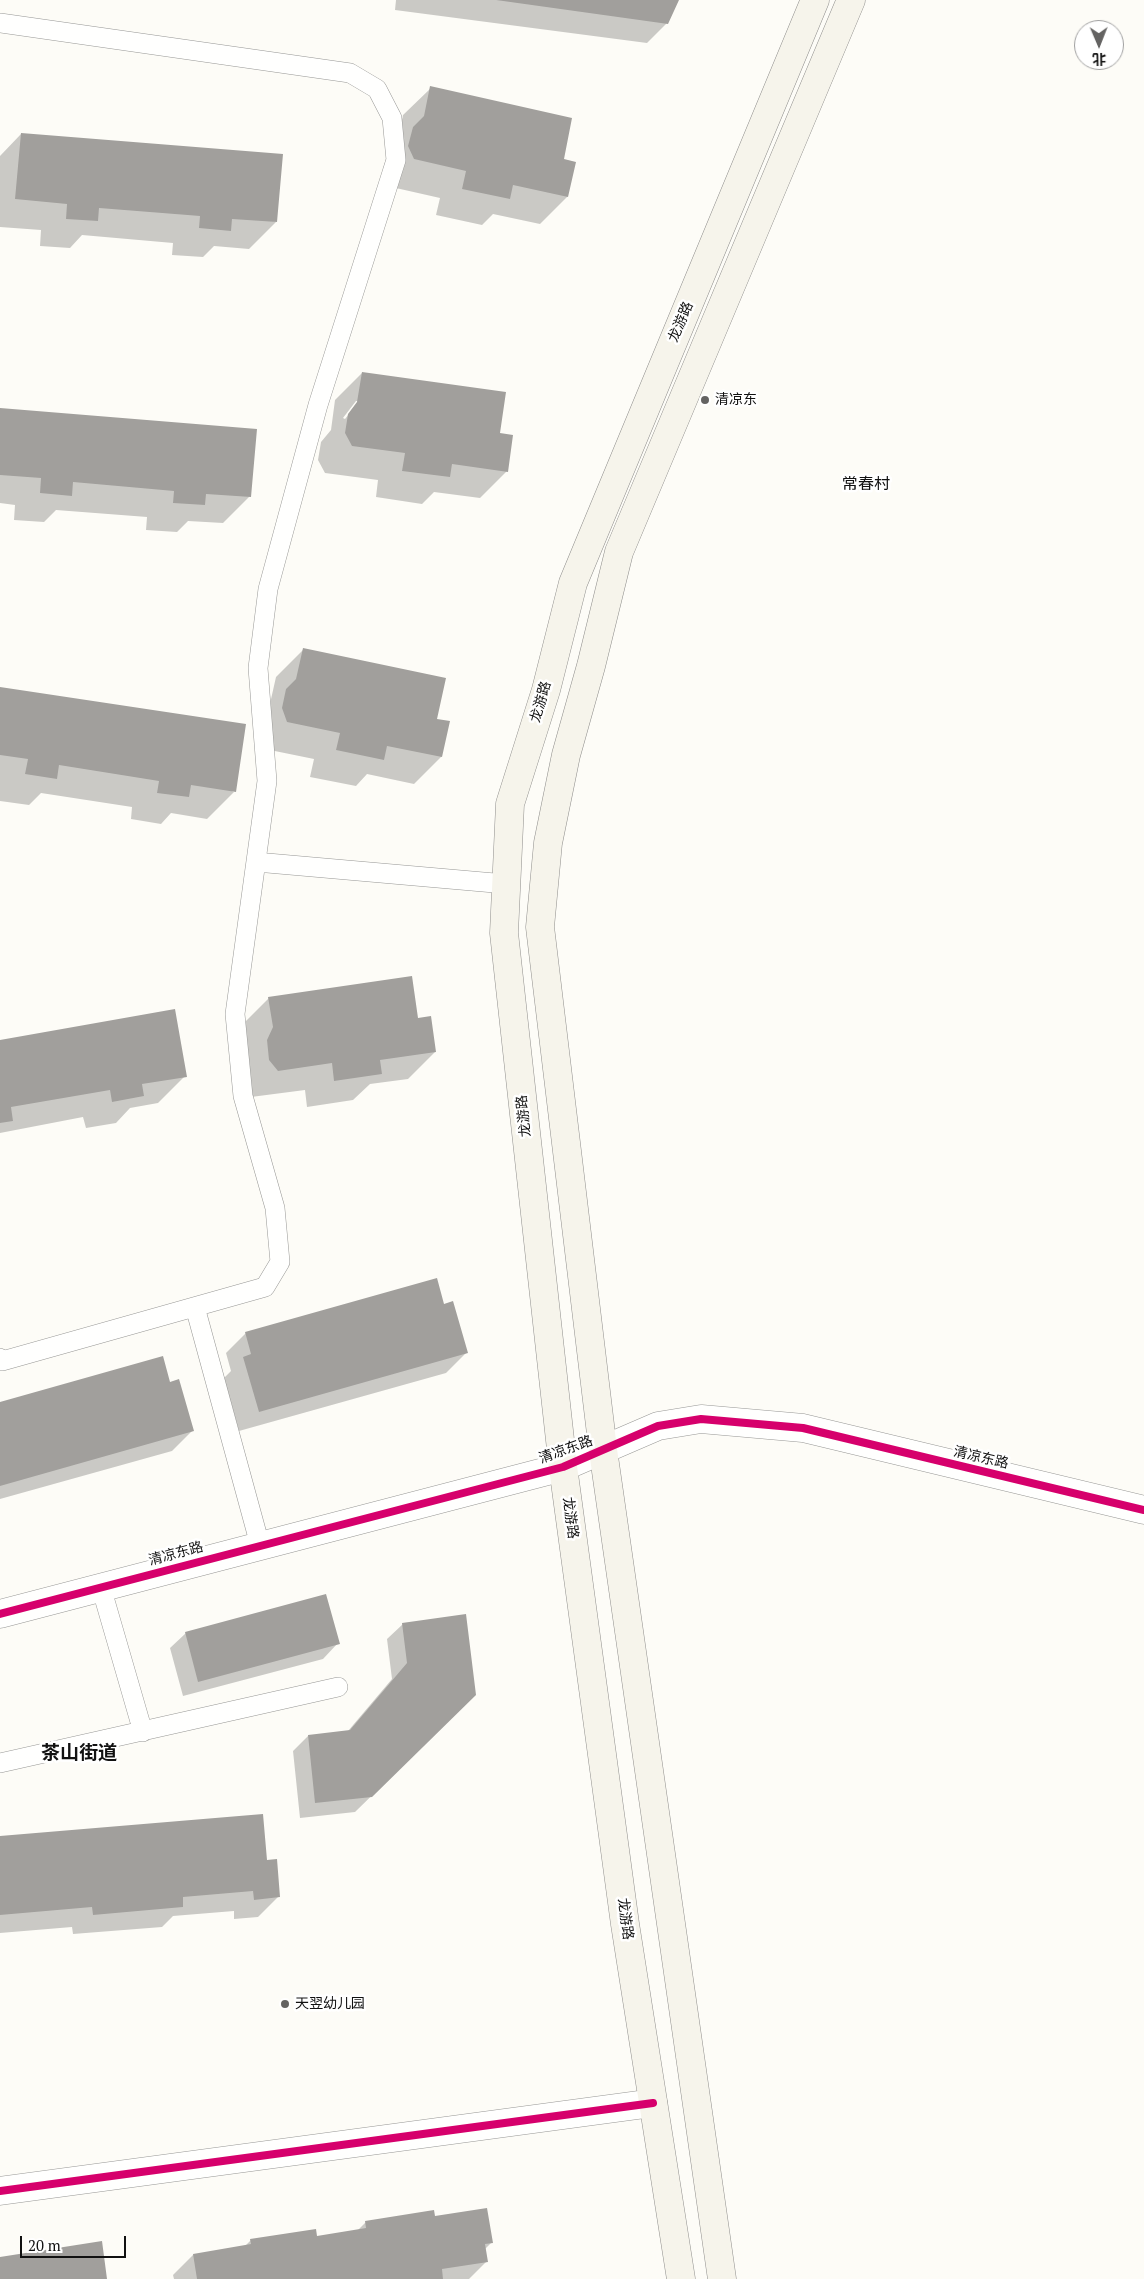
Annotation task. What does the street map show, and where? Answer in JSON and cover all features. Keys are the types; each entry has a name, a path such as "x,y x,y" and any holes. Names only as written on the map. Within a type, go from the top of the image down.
{"main road":[{"name":"龙游路","path":"681,2279 625,1924 563,1467 504,934 510,804 546,690 573,583 815,0"},
{"path":"722,2279 603,1450 540,927 548,843 566,755 591,666 619,552 851,0"}],"street":[{"name":"清凉东路","path":"0,1614 563,1467 658,1426 701,1420 803,1428 1144,1510"},
{"path":"0,2191 654,2103"}],"lane":[{"path":"0,23 350,73 377,89 392,118 396,160 318,405 268,589 258,668 267,781 235,1014 244,1096 275,1208 280,1262 265,1287 2,1361 0,1358"},
{"path":"256,862 506,884"},
{"path":"195,1307 260,1545"},
{"path":"101,1587 143,1732"},
{"path":"0,1763 338,1687"}],"building":[{"path":"496,0 679,0 668,24"},
{"path":"430,86 572,118 564,159 576,162 568,197 513,185 510,199 462,189 466,171 414,159 408,146 413,127 424,116"},
{"path":"21,133 283,154 277,222 232,219 231,231 199,228 200,216 99,208 98,221 66,219 67,204 15,199"},
{"path":"362,372 506,392 500,433 513,435 508,472 452,464 450,477 402,471 405,453 352,446 345,433 348,414 357,402"},
{"path":"0,408 257,429 251,497 206,494 205,505 173,503 174,491 73,482 72,496 40,493 41,478 0,475"},
{"path":"303,648 446,678 437,719 450,721 442,757 387,746 384,760 336,750 340,733 287,722 282,708 286,689 296,679"},
{"path":"0,687 246,724 236,792 191,785 189,797 157,793 159,781 59,765 57,779 25,774 28,759 0,755"},
{"path":"412,976 418,1018 431,1016 436,1052 380,1060 382,1074 334,1081 332,1063 278,1071 269,1060 267,1040 273,1027 268,997"},
{"path":"175,1009 187,1077 142,1084 144,1096 112,1102 110,1090 11,1107 13,1121 0,1123 0,1040"},
{"path":"437,1278 444,1304 453,1301 468,1353 259,1412 243,1357 251,1354 245,1332"},
{"path":"163,1356 170,1382 179,1379 194,1431 0,1486 0,1402"},
{"path":"326,1594 340,1644 198,1682 185,1632"},
{"path":"466,1614 476,1695 372,1797 315,1803 308,1735 350,1730 407,1663 402,1623"},
{"path":"263,1814 267,1860 277,1859 280,1897 254,1900 253,1891 183,1897 183,1907 93,1915 92,1907 0,1915 0,1836"},
{"path":"487,2208 493,2243 485,2244 488,2262 442,2269 443,2279 197,2279 193,2254 251,2244 250,2239 316,2229 317,2236 366,2228 365,2221 434,2210 435,2216"},
{"path":"102,2241 107,2279 0,2279 0,2257"}],"cycle path":[{"path":"0,1614 563,1467 658,1426 701,1419 803,1428 1144,1510"},
{"path":"0,2191 653,2103"}],"place":[{"name":"清凉东","path":"705,400"},
{"name":"天翌幼儿园","path":"285,2004"}],"district":[{"name":"常春村","path":"866,484"},
{"name":"茶山街道","path":"79,1754"}]}
